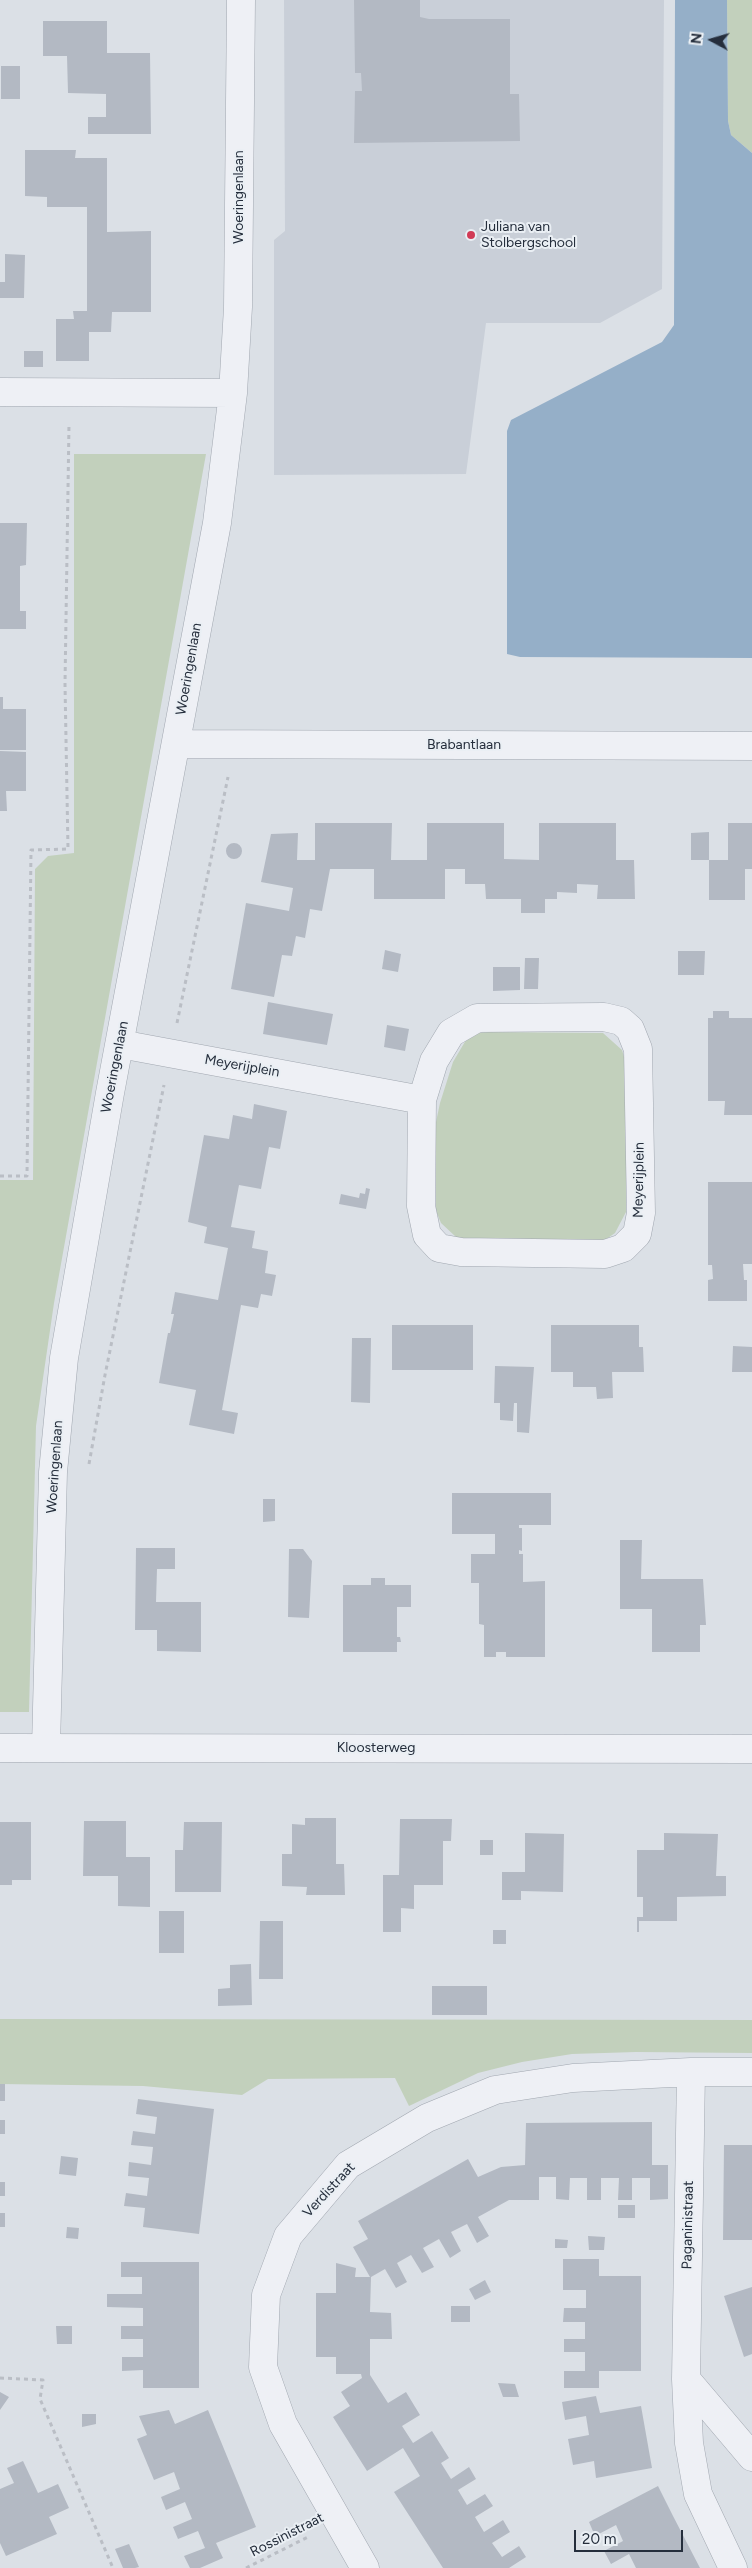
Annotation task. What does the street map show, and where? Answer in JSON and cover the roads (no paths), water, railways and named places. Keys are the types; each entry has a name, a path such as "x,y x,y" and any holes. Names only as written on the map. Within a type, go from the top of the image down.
{"street":[{"name":"Woeringenlaan","path":"46,1747 53,1472 64,1358 216,523 233,393 238,307 241,0"},
{"path":"0,392 233,393"},
{"name":"Brabantlaan","path":"176,744 752,746"},
{"name":"Meyerijplein","path":"604,1017 621,1021 630,1029 638,1049 641,1213 637,1234 623,1248 605,1254 461,1252 439,1248 427,1235 421,1206 422,1100 434,1061 451,1033 477,1018 604,1017"},
{"name":"Meyerijplein","path":"120,1044 422,1100"},
{"name":"Kloosterweg","path":"0,1748 752,1749"},
{"name":"Verdistraat","path":"365,2568 283,2424 263,2367 266,2295 288,2236 348,2165 426,2118 495,2090 573,2078 691,2072 752,2072"},
{"name":"Paganinistraat","path":"691,2072 686,2379 689,2443 698,2494 733,2568"},
{"path":"686,2379 752,2457"}],"water":[{"path":"675,0 727,0 728,121 731,135 752,153 752,658 520,657 507,654 507,431 511,420 662,342 674,325"}],"place":[{"name":"Juliana van Stolbergschool","path":"471,235"}]}
